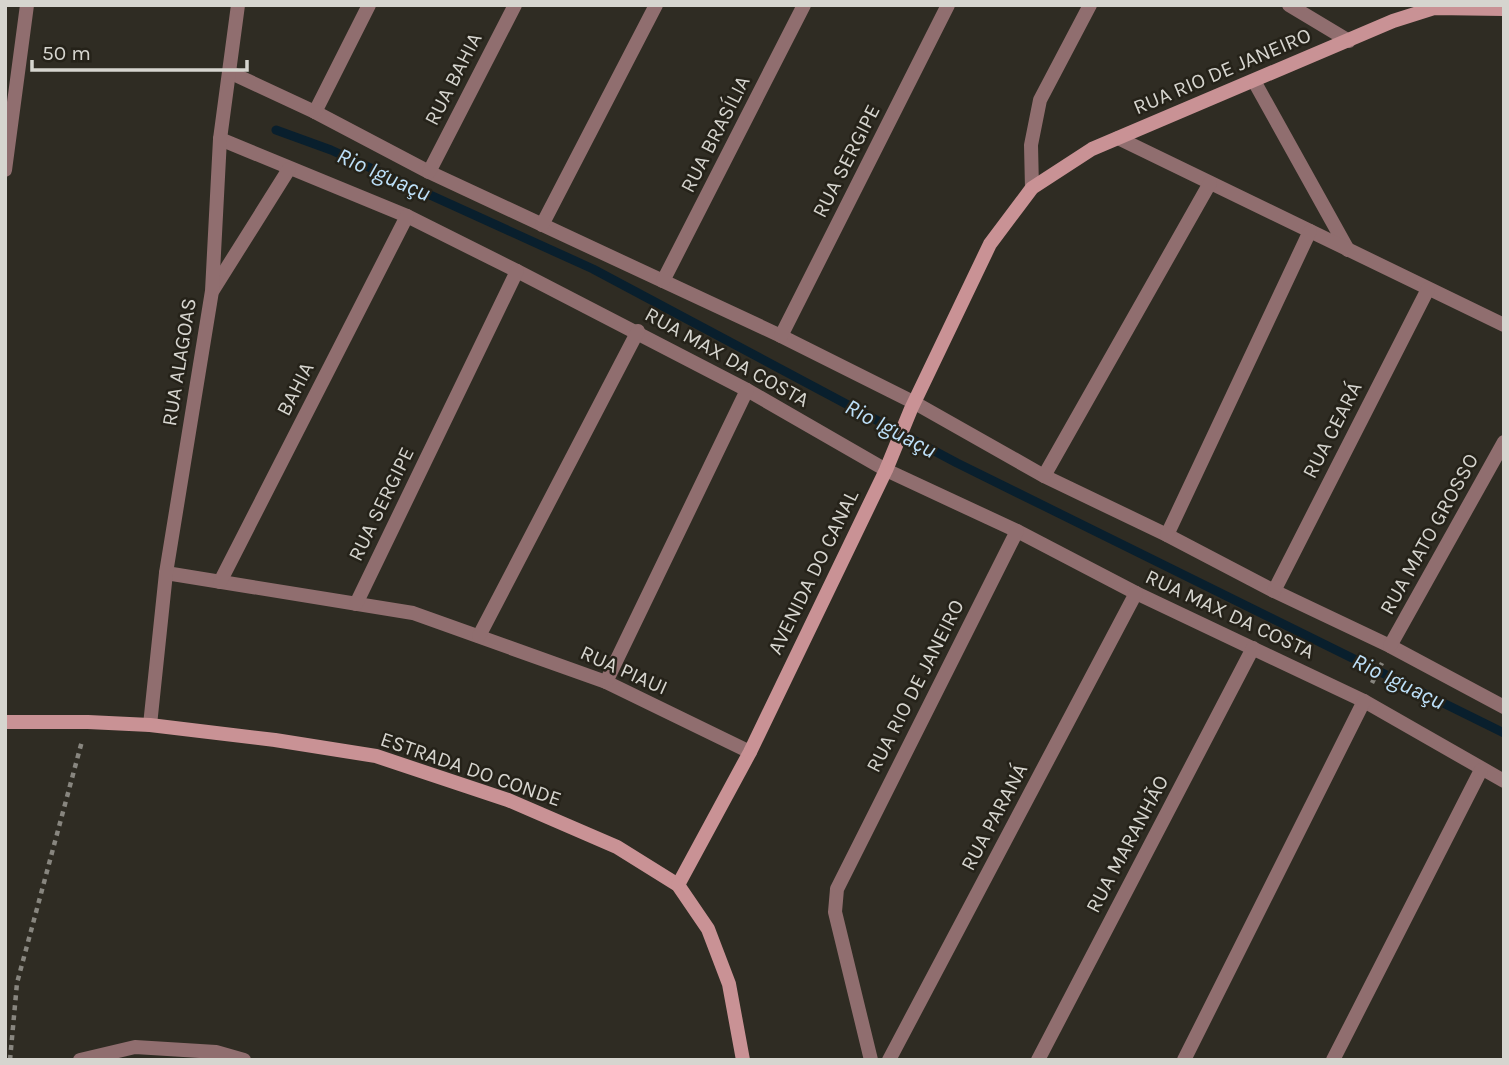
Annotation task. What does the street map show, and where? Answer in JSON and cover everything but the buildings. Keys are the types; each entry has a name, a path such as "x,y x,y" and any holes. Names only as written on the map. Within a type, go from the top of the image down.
{"street":[{"path":"5,170 27,5"},
{"name":"RUA ALAGOAS","path":"150,725 166,573 212,291 220,139 238,5"},
{"path":"315,112 369,5"},
{"name":"RUA BAHIA","path":"429,172 515,5"},
{"path":"542,225 656,5"},
{"name":"RUA BRASÍLIA","path":"663,281 804,5"},
{"name":"RUA SERGIPE","path":"781,336 948,5"},
{"path":"1032,188 1031,145 1040,100 1090,5"},
{"path":"1289,5 1349,41"},
{"name":"RUA RIO DE JANEIRO","path":"913,406 990,244 1032,188 1092,149 1393,21 1434,8 1504,9"},
{"name":"RUA MAX DA COSTA","path":"229,72 315,112 429,172 781,336 1044,476 1167,535 1388,651 1504,706"},
{"path":"1254,81 1348,250"},
{"name":"RUA RIO DE JANEIRO","path":"1118,138 1504,325"},
{"name":"RUA MAX DA COSTA","path":"220,139 407,216 638,331 888,466 1136,593 1364,701 1504,781"},
{"path":"212,291 289,169"},
{"path":"1044,476 1210,183"},
{"name":"BAHIA","path":"220,582 407,216"},
{"path":"1167,535 1310,231"},
{"name":"RUA SERGIPE","path":"356,604 517,271"},
{"name":"RUA CEARÁ","path":"1274,591 1428,289"},
{"path":"479,636 638,331"},
{"path":"606,682 747,390"},
{"name":"AVENIDA DO CANAL","path":"678,884 750,752 888,466 913,406"},
{"name":"RUA MATO GROSSO","path":"1388,651 1504,442"},
{"name":"RUA RIO DE JANEIRO","path":"871,1060 835,912 837,889 1017,531"},
{"name":"RUA PIAUI","path":"166,573 413,613 606,682 750,752"},
{"name":"RUA PARANÁ","path":"889,1060 1136,593"},
{"name":"RUA MARANHÃO","path":"1038,1060 1253,648"},
{"path":"1185,1060 1364,701"},
{"name":"ESTRADA DO CONDE","path":"5,722 150,725 275,740 376,756 508,800 617,847 678,884 708,929 729,984 743,1060"},
{"path":"1333,1060 1481,770"},
{"path":"80,1060 135,1047 216,1052 244,1060"}],"path":[{"path":"1371,685 1388,651"},
{"path":"10,1060 17,983 88,722"}],"waterway":[{"name":"Rio Iguaçu","path":"276,130 331,150 593,269 957,463 1504,733"}]}
